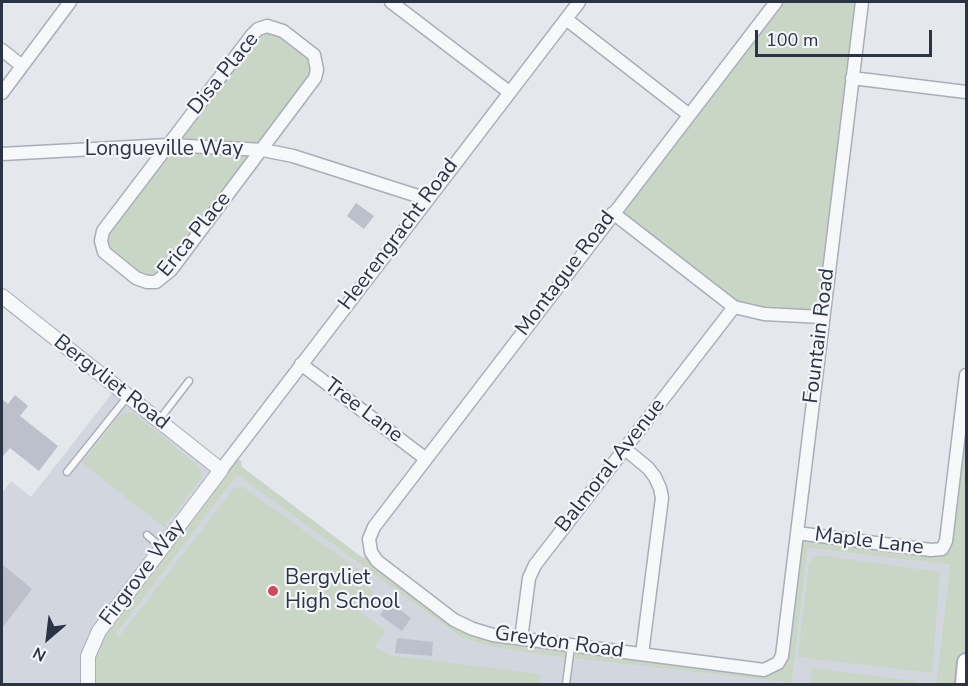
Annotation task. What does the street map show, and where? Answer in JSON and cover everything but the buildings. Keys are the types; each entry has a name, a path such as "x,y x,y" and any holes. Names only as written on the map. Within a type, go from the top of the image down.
{"main road":[{"path":"964,684 966,662"}],"street":[{"path":"2,93 70,2"},
{"path":"391,2 509,92"},
{"name":"Heerengracht Road","path":"221,470 579,2"},
{"name":"Montague Road","path":"371,552 369,539 374,526 776,2"},
{"name":"Fountain Road","path":"772,668 782,656 862,2"},
{"path":"566,19 688,114"},
{"name":"Disa Place","path":"168,145 252,35 258,29 267,26 284,31 314,55 317,70 307,91 263,150"},
{"path":"2,50 22,66"},
{"path":"852,78 966,92"},
{"name":"Longueville Way","path":"2,154 168,145 263,150 293,156 427,199"},
{"name":"Erica Place","path":"168,145 103,231 101,241 104,252 136,278 147,282 156,282 171,270 263,150"},
{"path":"613,213 734,307 764,314 822,317"},
{"name":"Bergvliet Road","path":"2,296 221,470"},
{"name":"Balmoral Avenue","path":"521,639 529,578 536,565 734,307"},
{"name":"Tree Lane","path":"301,364 426,459"},
{"name":"Maple Lane","path":"797,533 931,550 942,549 946,541 966,375"},
{"path":"625,448 655,477 662,498 642,654"},
{"name":"Firgrove Way","path":"88,684 87,664 94,639 108,617 221,470"},
{"name":"Greyton Road","path":"371,552 377,561 454,620 493,635 764,670 772,668"}],"lane":[{"path":"159,421 189,381"},
{"path":"67,472 128,396"},
{"path":"147,536 162,548"},
{"path":"567,684 571,646"}],"shaded area":[{"path":"117,387 221,470 162,548 88,684 2,684 2,493 11,481 31,497"},
{"name":"Bergvliet High School","path":"237,475 462,638 497,648 542,655 792,683 808,548 950,565 936,684 127,684 117,633"}],"green space":[{"path":"776,2 862,2 822,317 748,311 613,214"},
{"path":"258,29 296,40 317,70 171,270 147,282 104,252 103,231"},
{"path":"966,375 966,684 936,684 950,565 808,548 792,683 542,655 497,648 462,638 237,475 117,633 118,638 234,488 242,486 363,573 358,580 374,592 360,612 386,631 375,646 388,655 540,674 539,684 88,684 88,656 232,456 241,461 242,467 363,558 371,552 473,629 764,670 778,663 797,533 941,549"},
{"path":"132,412 199,466 202,478 164,527 82,463 120,415"},
{"path":"818,555 940,572 932,673 798,657 809,563"},
{"path":"812,668 914,681 914,684 810,684"}],"place":[{"name":"Bergvliet High School","path":"273,591"}]}
